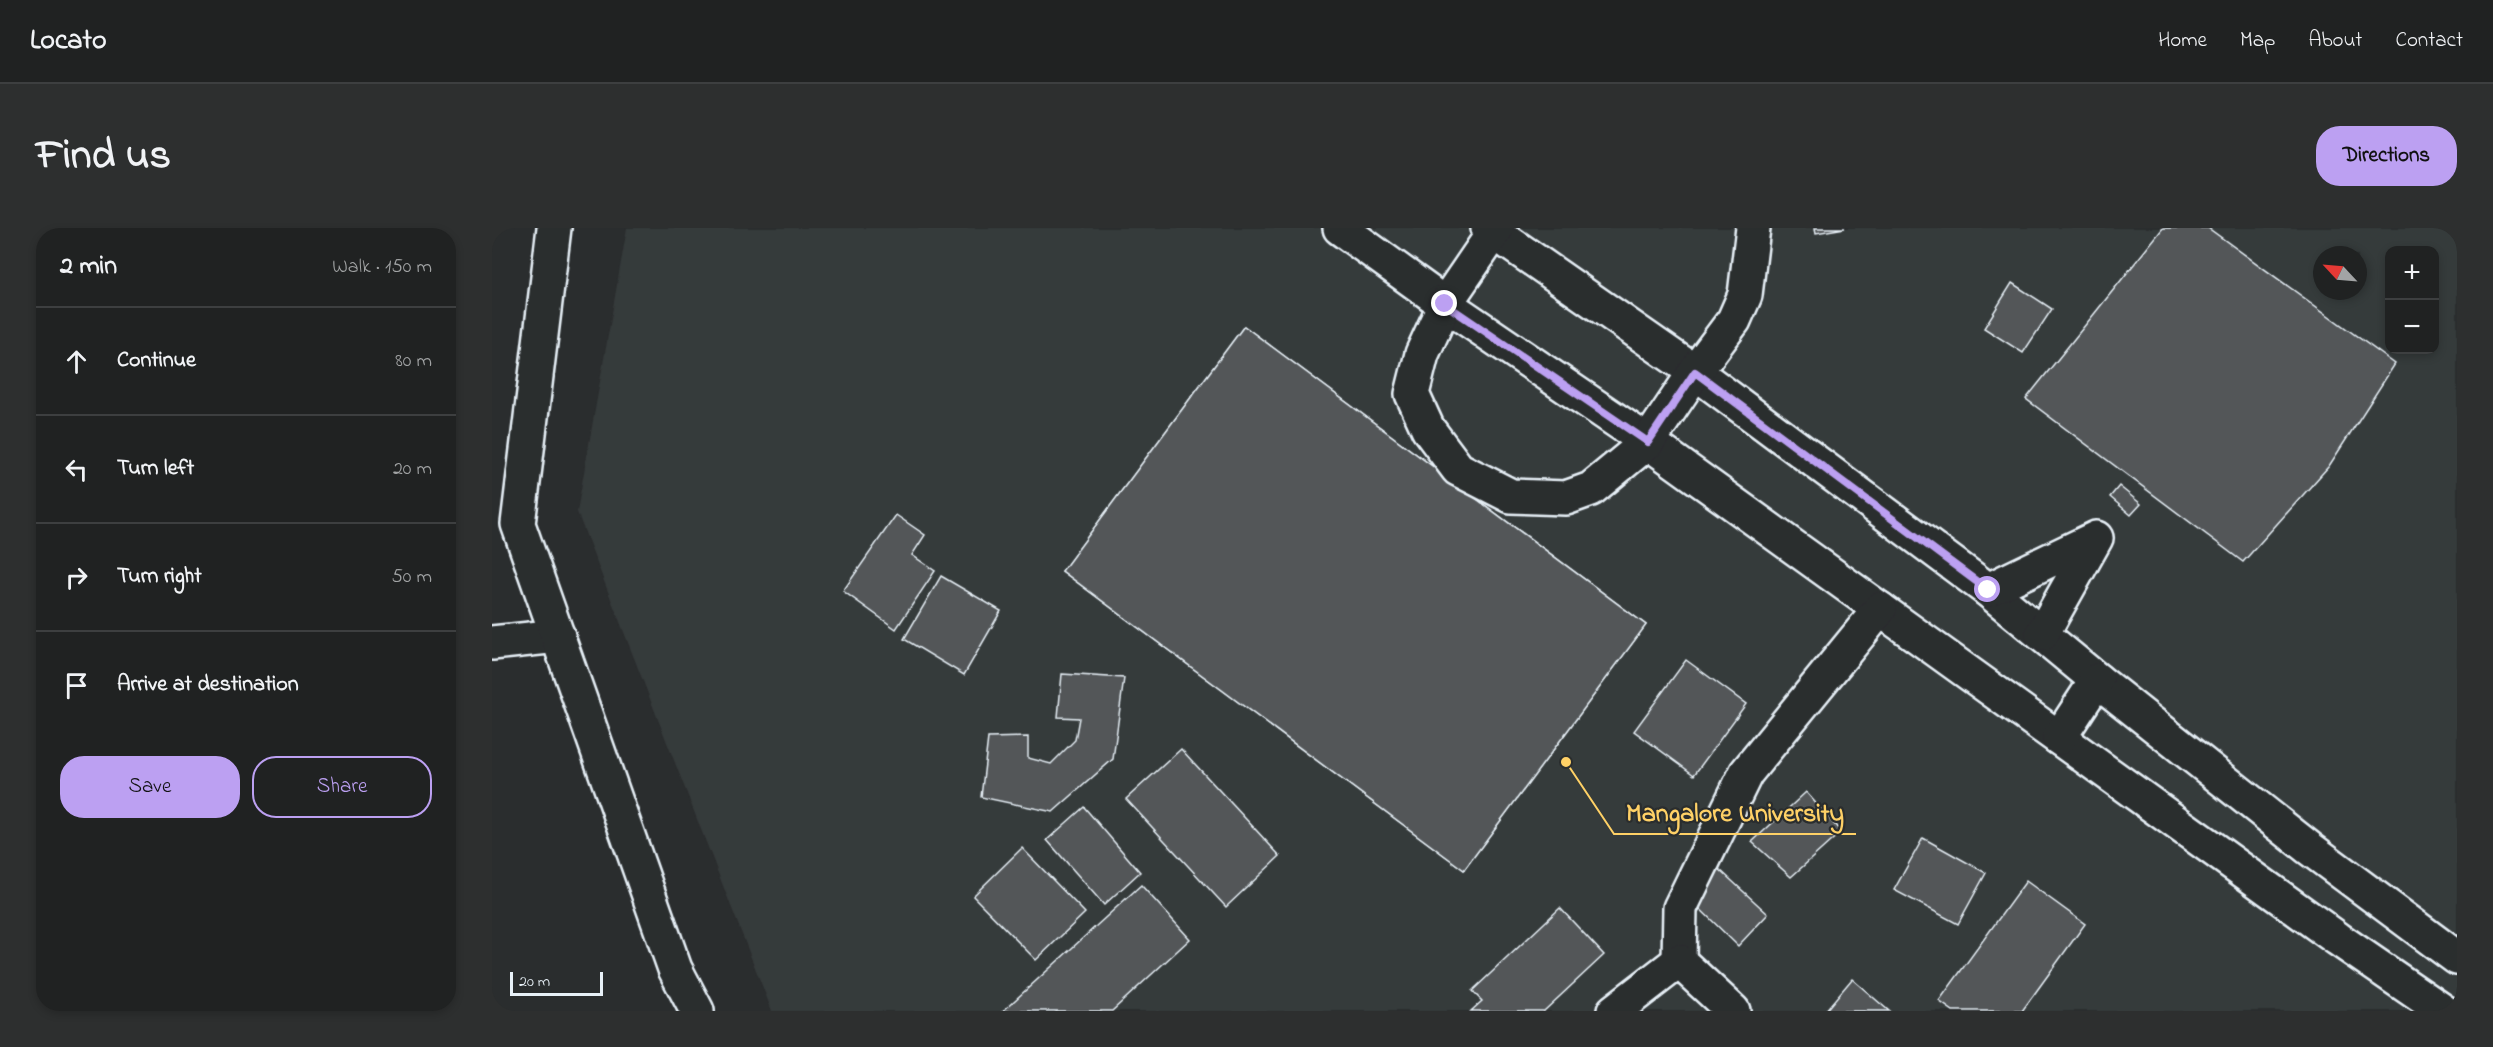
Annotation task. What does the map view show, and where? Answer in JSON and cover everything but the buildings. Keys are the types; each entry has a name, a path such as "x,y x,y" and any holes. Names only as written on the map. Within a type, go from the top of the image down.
{"street":[{"path":"554,228 519,524 675,969 697,1011"},
{"path":"1340,228 1445,304 1648,442 2338,939 2443,1011"},
{"path":"1753,228 1745,295 1734,320 1695,372 1648,442 1591,489 1566,498 1511,496 1458,469 1428,429 1412,394 1422,354 1445,304 1493,229 1695,372 1988,590 2097,680 2309,848 2457,958"},
{"path":"1988,590 2096,538 2042,634"},
{"path":"1733,1011 1679,961 1680,908 1746,773 1880,609"},
{"path":"492,643 558,636"},
{"path":"2059,738 2097,680"},
{"path":"1614,1011 1679,961"}],"shaded area":[{"path":"627,228 2457,228 2457,1011 772,1011 577,512"}],"place":[{"name":"Mangalore University","path":"1566,762"}],"route":[{"path":"1445,304 1648,442 1695,372 1988,590"}]}
